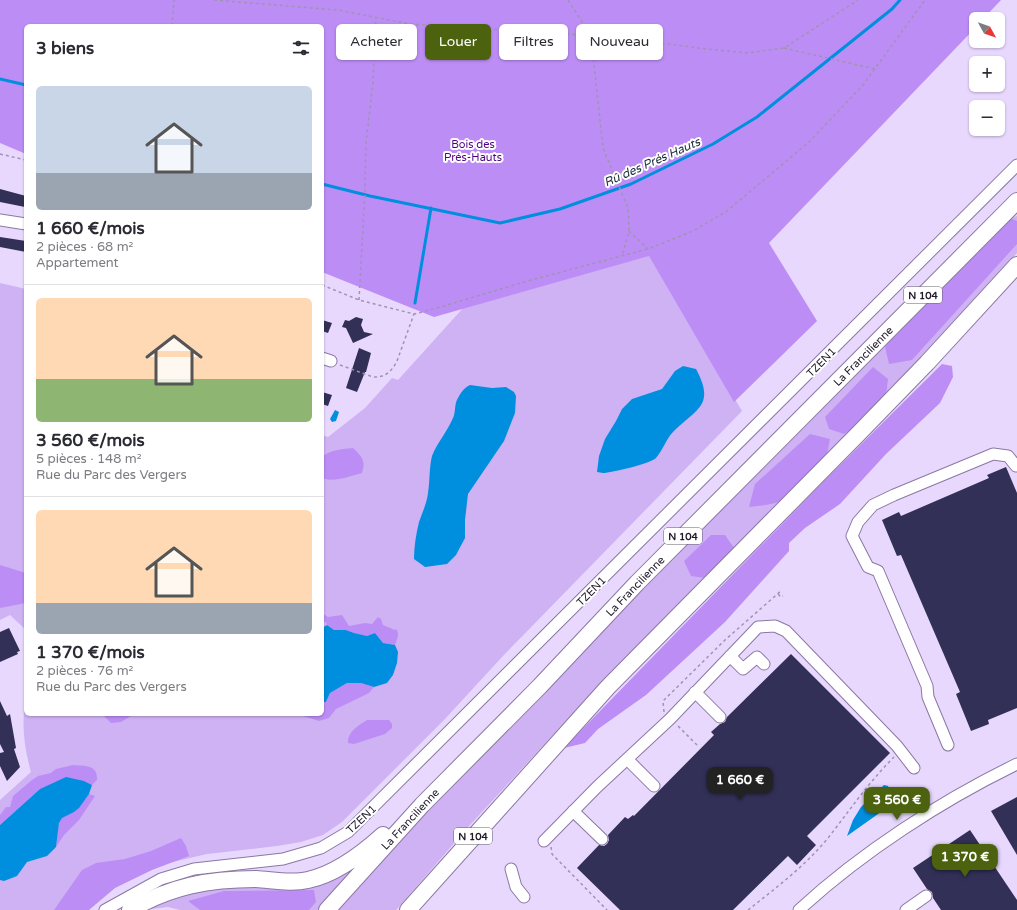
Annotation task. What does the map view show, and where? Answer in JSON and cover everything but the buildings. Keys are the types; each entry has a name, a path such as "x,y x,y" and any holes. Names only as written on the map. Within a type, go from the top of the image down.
{"highway":[{"name":"La Francilienne","path":"327,910 422,805 540,686 637,583 1017,201"},
{"name":"N 104","path":"408,910 608,687 880,411 1017,266"},
{"path":"130,910 167,892 205,882 232,879 260,879 293,882 307,881 320,877 347,862 371,846 401,818 422,805"}],"street":[{"name":"TZEN1","path":"105,910 161,879 194,869 283,859 321,848 348,832 1017,165"},
{"path":"0,220 24,224"},
{"path":"948,745 928,697 927,686 878,571 868,567 852,536 858,522 873,505 894,495 993,454 1008,456 1016,466"},
{"path":"546,838 670,718 758,627 775,626 786,631 900,750 914,768"},
{"path":"730,656 743,669 757,657 764,664"},
{"path":"695,692 720,718"},
{"path":"627,759 654,786"},
{"path":"799,910 842,874 887,840 963,792 1017,764"},
{"path":"573,811 602,839"},
{"path":"511,869 516,887 524,896"},
{"path":"906,910 926,896"}],"path":[{"path":"172,24 174,0"},
{"path":"214,0 338,10 410,24 576,35"},
{"path":"568,0 583,24"},
{"path":"784,48 858,0"},
{"path":"324,286 359,300 414,314 531,280 648,249 693,230 728,210 809,142 864,85 925,0"},
{"path":"359,300 366,143 373,82 376,17"},
{"path":"663,44 747,53 784,48 876,69"},
{"path":"594,60 603,148 628,208 629,231 622,256"},
{"path":"0,154 24,160"},
{"path":"629,231 648,249"},
{"path":"326,359 373,377 378,378 388,374 398,361 414,314"},
{"path":"725,640 782,590"},
{"path":"778,594 781,597 783,596"},
{"path":"748,910 797,871 827,839 869,783 900,750"},
{"path":"546,838 552,854 607,910"}],"shaded area":[{"path":"1017,216 1017,253 868,414 673,610 563,724 470,825 396,910 336,910 449,788 572,659 1010,218"},
{"path":"646,250 742,411 502,657 444,720 342,822 323,835 301,842 207,854 164,864 123,882 81,910 0,910 0,800 31,772 24,735 24,716 324,716 324,436 328,437 365,408 392,378 398,380 464,307"},
{"path":"0,283 24,289 24,628 10,615 0,620"},
{"path":"357,865 319,910 180,910 168,907 144,910 182,893"}],"green space":[{"name":"Bois des Prés-Hauts","path":"0,0 1001,0 990,12 969,12 969,34 769,243 817,321 734,402 649,256 434,317 324,273 324,24 24,24 24,153 0,143"},
{"path":"1010,218 1017,221 1017,244 912,360 889,364 885,347 894,335"},
{"path":"942,364 952,366 953,377 940,403 886,454 840,504 805,528 789,543 789,551 725,622 646,695 598,729 585,743 564,748 823,482"},
{"path":"873,367 888,379 886,395 852,429 844,434 829,429 825,417"},
{"path":"810,434 830,439 827,455 780,502 749,507 755,484"},
{"path":"353,448 359,454 364,465 362,473 332,480 324,478 324,456 332,451"},
{"path":"711,535 725,535 734,548 705,578 691,576 684,561"},
{"path":"0,565 24,572 24,603 0,608"},
{"path":"324,614 328,617 342,615 349,626 365,623 372,624 378,617 381,619 383,625 395,630 396,629 398,637 395,645 383,643 375,633 367,636 346,630 334,630 327,625 324,622"},
{"path":"347,683 361,683 374,687 369,693 336,709 329,718 319,721 303,716 324,716 324,702 326,702 330,693"},
{"path":"104,716 131,716 121,722 111,723"},
{"path":"367,720 389,720 392,724 392,728 385,734 354,744 348,743 351,732"},
{"path":"73,765 90,767 96,771 97,780 92,785 84,781 40,789 0,825 0,815 6,807 10,807 13,796 32,780 38,776 51,773 56,769"},
{"path":"89,794 95,796 79,820 64,835 56,847 59,823 62,817 74,812"},
{"path":"181,838 186,846 189,856 152,870 115,888 89,910 54,910 82,870 96,863 125,859 151,851"},
{"path":"314,890 316,902 309,910 200,910 188,901 224,891"}],"water":[{"path":"683,366 696,369 702,381 704,399 701,406 673,432 656,458 653,460 640,465 614,471 603,473 597,472 599,456 605,439 622,409 632,399 662,389 675,371"},
{"path":"470,385 492,388 506,387 514,392 516,396 515,413 504,441 468,494 465,520 465,538 456,555 447,564 425,567 414,559 414,550 419,522 426,504 432,456 453,418 459,396 465,388"},
{"path":"335,410 339,412 336,421 332,422 330,419"},
{"path":"327,625 334,630 346,630 367,636 375,633 383,643 395,645 398,652 397,663 393,675 387,683 374,687 361,683 347,683 330,693 326,702 324,702 324,627"},
{"path":"66,777 84,781 92,785 89,794 79,808 62,818 59,823 56,847 47,856 27,862 17,876 4,881 0,880 0,825 40,789"},
{"path":"884,785 888,786 895,802 847,836 853,820 861,807"}],"waterway":[{"name":"Rû des Prés Hauts","path":"324,184 370,196 500,223 560,209 631,184 713,144 757,117 892,9 900,0"},
{"name":"Rû des Prés Hauts","path":"0,79 24,85"},
{"path":"415,303 431,208"}]}
